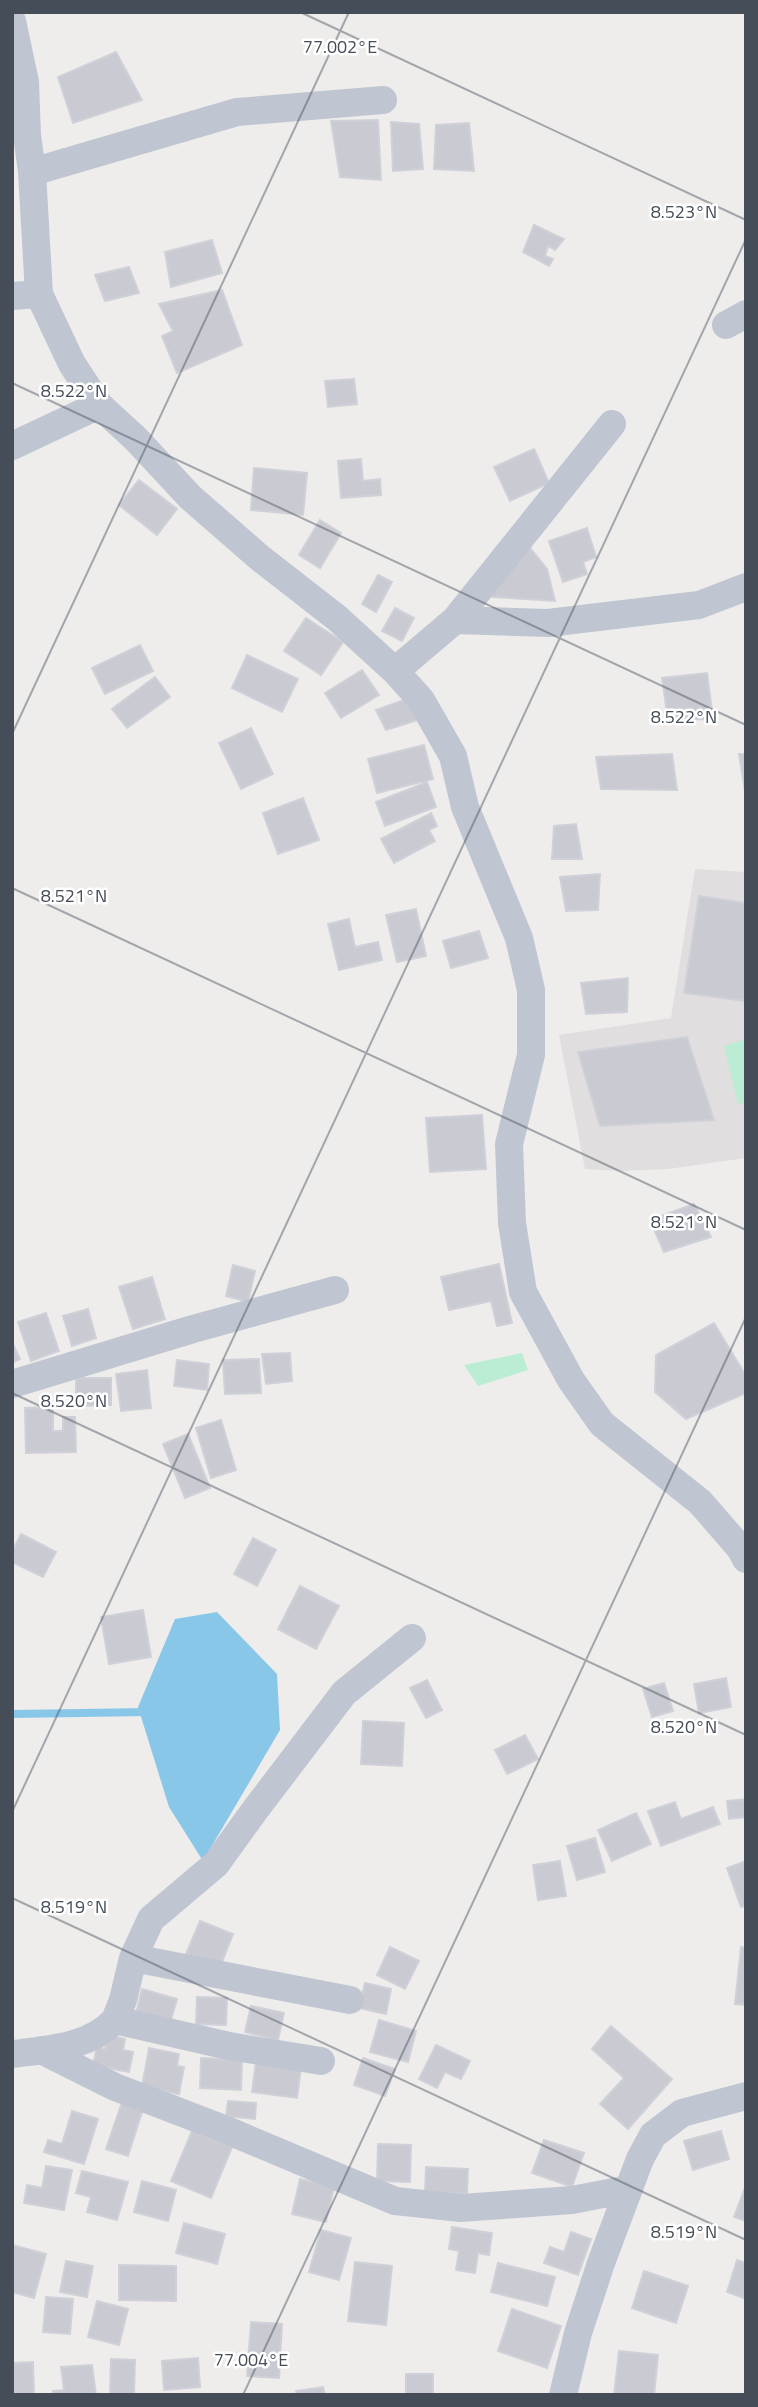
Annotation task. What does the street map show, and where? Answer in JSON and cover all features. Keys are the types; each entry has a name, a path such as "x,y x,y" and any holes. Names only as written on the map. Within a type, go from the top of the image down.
{"street":[{"path":"12,20 25,82 20,136 33,172 26,295 99,405 136,439 190,497 260,558 337,618 395,671 421,700 453,756 465,807 519,938 531,990 531,1055 509,1144 512,1223 523,1292 571,1380 603,1424 699,1503 740,1548 746,1559"},
{"path":"33,172 237,112 383,100"},
{"path":"12,446 99,405"},
{"path":"395,671 455,620 612,424"},
{"path":"455,620 548,623 699,605 746,587"},
{"path":"12,1384 193,1329 335,1290"},
{"path":"12,2059 12,2054 86,2041 106,2030 115,2020 123,2000 133,1958 151,1920 216,1864 344,1693 412,1638"},
{"path":"133,1958 350,2000"},
{"path":"115,2020 229,2046 321,2062"},
{"path":"41,2050 115,2087 236,2133 396,2201 461,2208 572,2200 629,2189"},
{"path":"563,2395 601,2263 640,2159 653,2135 682,2113 746,2096"}],"shaded area":[{"path":"695,869 746,872 746,1158 668,1169 585,1169 559,1035 671,1018"}],"green space":[{"path":"746,1039 746,1103 738,1104 724,1046"},
{"path":"522,1353 528,1370 478,1386 464,1365"}],"water":[{"path":"217,1612 277,1674 280,1730 203,1861 169,1807 138,1707 175,1619"}],"building":[{"path":"116,52 142,100 73,123 58,77"},
{"path":"378,120 381,180 340,177 331,121"},
{"path":"391,122 419,124 423,169 393,171"},
{"path":"469,123 474,171 434,169 436,125"},
{"path":"534,225 564,239 555,250 548,246 545,256 553,259 549,266 523,252"},
{"path":"212,240 222,273 171,287 165,252"},
{"path":"129,267 139,293 105,301 95,275"},
{"path":"222,290 242,345 177,373 162,336 173,331 159,304"},
{"path":"354,379 357,404 328,407 325,381"},
{"path":"534,449 549,483 510,501 494,467"},
{"path":"361,459 363,481 380,479 381,495 341,498 338,461"},
{"path":"254,468 307,473 303,515 251,510"},
{"path":"139,480 177,509 157,535 119,505"},
{"path":"320,520 341,533 320,568 299,555"},
{"path":"587,528 596,557 583,562 587,574 563,582 549,541"},
{"path":"527,544 547,569 555,601 493,597 488,589"},
{"path":"378,575 392,582 376,612 362,604"},
{"path":"395,608 414,618 402,641 382,631"},
{"path":"306,618 343,642 321,675 284,651"},
{"path":"140,645 153,671 105,694 92,668"},
{"path":"247,655 298,679 282,712 232,688"},
{"path":"362,670 379,695 341,718 325,693"},
{"path":"707,673 713,719 668,720 662,678"},
{"path":"155,677 170,697 127,728 112,709"},
{"path":"409,698 421,719 386,730 376,710"},
{"path":"251,728 273,774 241,789 219,743"},
{"path":"424,745 433,779 377,793 368,759"},
{"path":"672,754 677,790 601,789 596,757"},
{"path":"739,754 746,754 746,797"},
{"path":"427,782 436,807 385,826 376,802"},
{"path":"303,798 319,840 278,854 263,813"},
{"path":"431,813 437,826 429,830 435,841 394,863 381,839"},
{"path":"576,824 582,859 552,859 554,826"},
{"path":"600,874 598,910 566,911 560,877"},
{"path":"699,896 746,903 746,1001 684,993"},
{"path":"416,909 426,956 397,962 386,915"},
{"path":"349,919 355,947 378,942 382,960 339,970 328,924"},
{"path":"479,931 488,958 451,968 443,941"},
{"path":"628,978 627,1012 586,1014 581,983"},
{"path":"687,1037 714,1120 600,1126 578,1052"},
{"path":"482,1115 486,1169 430,1172 426,1118"},
{"path":"694,1204 711,1237 664,1252 650,1220"},
{"path":"499,1264 512,1323 497,1326 491,1301 449,1310 441,1277"},
{"path":"233,1265 255,1271 248,1302 226,1296"},
{"path":"152,1277 165,1319 133,1329 119,1287"},
{"path":"88,1309 96,1338 72,1346 63,1316"},
{"path":"46,1313 59,1351 31,1361 18,1322"},
{"path":"714,1323 746,1376 746,1393 686,1419 655,1392 656,1355"},
{"path":"12,1342 20,1359 12,1363"},
{"path":"290,1353 292,1381 266,1384 262,1354"},
{"path":"259,1359 261,1393 225,1394 223,1360"},
{"path":"177,1360 209,1364 207,1390 174,1386"},
{"path":"147,1370 151,1408 121,1411 116,1374"},
{"path":"76,1378 111,1378 111,1405 76,1406"},
{"path":"53,1407 53,1431 63,1431 63,1417 75,1417 76,1452 26,1453 25,1408"},
{"path":"221,1420 236,1470 211,1478 196,1428"},
{"path":"188,1434 210,1488 185,1498 163,1444"},
{"path":"21,1534 56,1552 43,1577 12,1562 12,1552"},
{"path":"253,1538 276,1550 257,1586 234,1574"},
{"path":"300,1586 339,1606 316,1649 278,1629"},
{"path":"143,1610 151,1657 109,1664 101,1617"},
{"path":"726,1678 731,1707 699,1713 694,1684"},
{"path":"427,1680 442,1710 426,1718 410,1688"},
{"path":"664,1683 673,1711 652,1717 643,1689"},
{"path":"363,1721 404,1723 402,1766 361,1764"},
{"path":"525,1735 538,1759 507,1774 495,1750"},
{"path":"746,1799 746,1817 729,1819 727,1801"},
{"path":"675,1802 681,1819 713,1807 720,1824 661,1846 648,1811"},
{"path":"636,1813 651,1844 612,1861 598,1830"},
{"path":"595,1838 605,1872 577,1880 567,1846"},
{"path":"560,1861 566,1896 538,1900 533,1865"},
{"path":"746,1861 746,1905 741,1907 727,1868"},
{"path":"200,1921 233,1934 220,1967 186,1954"},
{"path":"390,1947 419,1961 405,1989 377,1975"},
{"path":"741,1947 746,1948 746,2005 735,2004"},
{"path":"365,1983 391,1989 386,2014 359,2008"},
{"path":"142,1989 177,1999 169,2027 135,2017"},
{"path":"197,1997 227,1998 226,2025 196,2024"},
{"path":"251,2006 284,2013 278,2040 245,2032"},
{"path":"379,2020 416,2031 408,2062 370,2052"},
{"path":"611,2026 672,2079 628,2129 600,2104 624,2078 592,2049"},
{"path":"108,2035 125,2039 123,2050 133,2052 129,2072 93,2065 97,2047 105,2049"},
{"path":"436,2045 470,2061 461,2079 445,2072 437,2088 419,2079"},
{"path":"149,2048 179,2054 177,2066 184,2067 179,2094 142,2087"},
{"path":"201,2058 242,2060 241,2090 200,2088"},
{"path":"363,2058 395,2069 385,2096 354,2085"},
{"path":"256,2061 301,2068 297,2098 252,2092"},
{"path":"228,2101 256,2103 255,2119 226,2116"},
{"path":"122,2102 143,2109 128,2156 106,2149"},
{"path":"72,2111 98,2119 84,2164 44,2152 48,2140 62,2144"},
{"path":"192,2131 232,2147 211,2198 171,2181"},
{"path":"721,2131 729,2159 693,2170 684,2141"},
{"path":"544,2140 584,2153 572,2187 532,2173"},
{"path":"378,2144 411,2145 410,2182 377,2181"},
{"path":"46,2166 72,2170 64,2210 24,2203 27,2185 42,2188"},
{"path":"426,2167 468,2169 467,2194 425,2192"},
{"path":"82,2171 128,2182 117,2220 87,2212 91,2197 76,2193"},
{"path":"300,2179 334,2187 326,2222 292,2214"},
{"path":"142,2181 176,2190 168,2221 134,2212"},
{"path":"746,2185 746,2221 734,2217"},
{"path":"184,2223 225,2234 217,2264 176,2253"},
{"path":"452,2227 492,2233 489,2255 478,2253 475,2273 456,2270 459,2251 449,2249"},
{"path":"321,2230 351,2238 339,2280 309,2272"},
{"path":"571,2232 591,2239 578,2275 544,2263 550,2247 564,2252"},
{"path":"12,2245 46,2254 34,2298 12,2292"},
{"path":"737,2260 746,2263 746,2299 727,2292"},
{"path":"66,2261 93,2266 87,2297 60,2292"},
{"path":"355,2262 392,2266 386,2325 348,2321"},
{"path":"498,2263 555,2277 547,2306 491,2292"},
{"path":"119,2265 176,2266 176,2301 119,2300"},
{"path":"644,2271 688,2286 676,2323 632,2308"},
{"path":"46,2297 73,2299 70,2334 43,2332"},
{"path":"97,2301 128,2309 119,2345 88,2337"},
{"path":"512,2309 561,2326 547,2368 498,2351"},
{"path":"251,2322 282,2324 279,2378 247,2376"},
{"path":"619,2351 658,2355 654,2395 614,2395"},
{"path":"198,2358 200,2387 164,2390 162,2361"},
{"path":"111,2359 135,2360 134,2394 110,2394"},
{"path":"33,2362 34,2395 12,2395 12,2363"},
{"path":"92,2365 96,2395 54,2395 53,2391 64,2390 61,2367"},
{"path":"406,2374 433,2374 433,2395 406,2395"},
{"path":"323,2387 325,2395 297,2395 296,2391"}],"waterway":[{"path":"12,1714 149,1712"}]}
